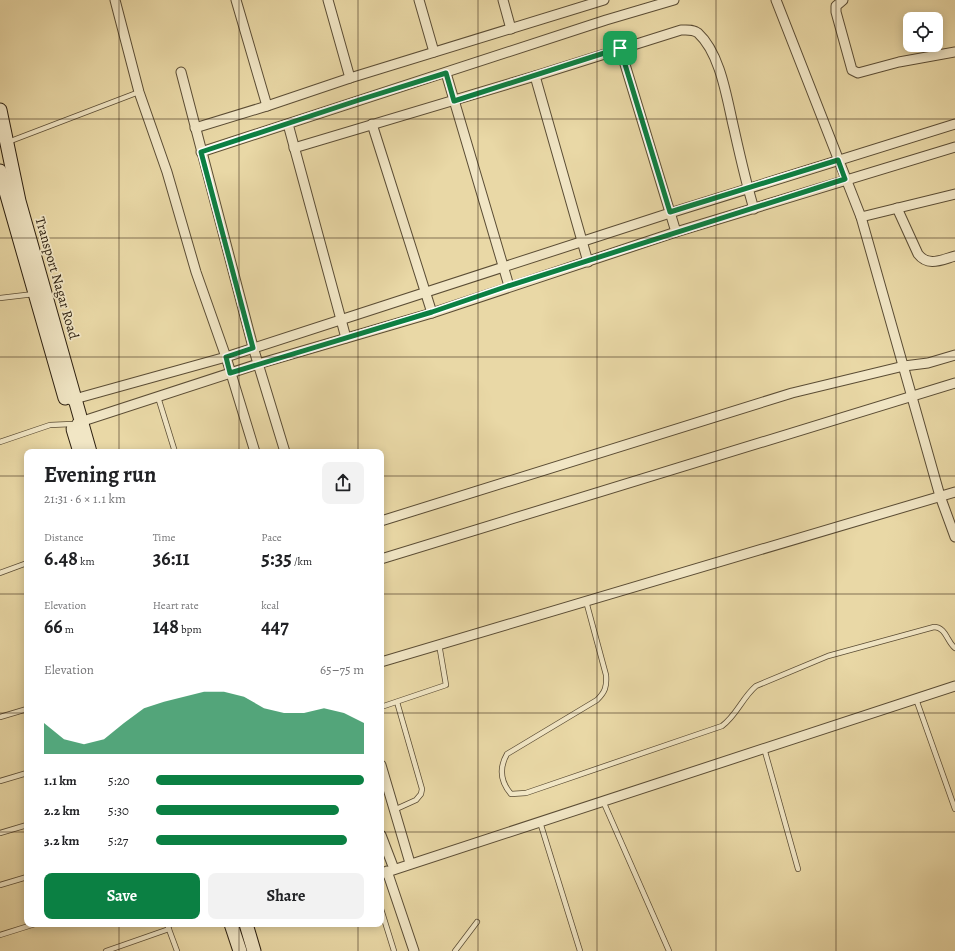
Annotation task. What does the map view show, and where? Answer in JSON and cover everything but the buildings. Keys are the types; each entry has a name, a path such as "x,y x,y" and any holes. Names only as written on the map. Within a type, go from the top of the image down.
{"main road":[{"name":"Transport Nagar Road","path":"0,110 19,201 76,423 80,449"},
{"name":"Transport Nagar Road","path":"0,171 35,294 70,400"},
{"name":"Transport Nagar Road","path":"76,423 89,449"},
{"path":"232,927 240,951"},
{"path":"247,927 254,951"}],"street":[{"path":"115,0 139,92 167,172 196,272 226,357 254,449"},
{"path":"236,0 267,106"},
{"path":"328,0 350,78"},
{"path":"419,0 434,52"},
{"path":"503,0 511,29"},
{"path":"195,128 602,0"},
{"path":"201,152 606,20 674,0"},
{"path":"776,0 861,217 940,496 955,537"},
{"path":"842,0 836,6 836,12 852,70 855,72 863,72 899,62 955,52"},
{"path":"294,148 454,101 680,30 696,32 704,40 715,57 724,86 754,209"},
{"path":"620,48 676,232"},
{"path":"181,72 253,348 284,449"},
{"path":"446,73 508,286"},
{"path":"535,76 588,262"},
{"path":"288,124 346,338"},
{"path":"372,124 432,312"},
{"path":"70,400 226,357 342,320 425,291 583,242 670,212 955,124"},
{"path":"76,423 258,364 432,312 676,232 754,209 845,179 955,147"},
{"path":"861,217 955,194"},
{"path":"897,208 922,260 933,262 955,256"},
{"path":"384,520 792,393 904,366 928,363 955,355"},
{"path":"384,557 955,382"},
{"path":"384,661 955,492"},
{"path":"388,871 955,686"},
{"path":"384,775 410,863"},
{"path":"384,850 388,871 414,951"}],"lane":[{"path":"6,142 139,92"},
{"path":"0,297 35,294"},
{"path":"158,397 174,449"},
{"path":"0,442 50,425 76,423"},
{"path":"0,573 24,564"},
{"path":"586,601 606,675 607,684 604,693 597,700 507,754 502,762 501,772 503,781 511,794 526,793 722,726 731,719 739,709 746,695 756,686 828,656 934,627 938,627 943,630 955,648"},
{"path":"384,706 446,685 439,644"},
{"path":"916,699 955,809"},
{"path":"394,810 416,800 422,794 422,789 397,702"},
{"path":"0,717 24,710"},
{"path":"764,748 798,869"},
{"path":"0,781 24,774"},
{"path":"603,801 669,951"},
{"path":"540,822 580,951"},
{"path":"0,833 24,826"},
{"path":"0,885 24,878"},
{"path":"384,919 394,951"},
{"path":"455,951 477,922"},
{"path":"0,935 25,927"},
{"path":"107,951 166,927"},
{"path":"168,927 177,951"}],"route":[{"path":"620,48 670,212 838,160 845,179 754,209 676,232 588,262 508,286 432,312 230,373 226,357 253,348 201,152 446,73 454,101 620,48"}]}
